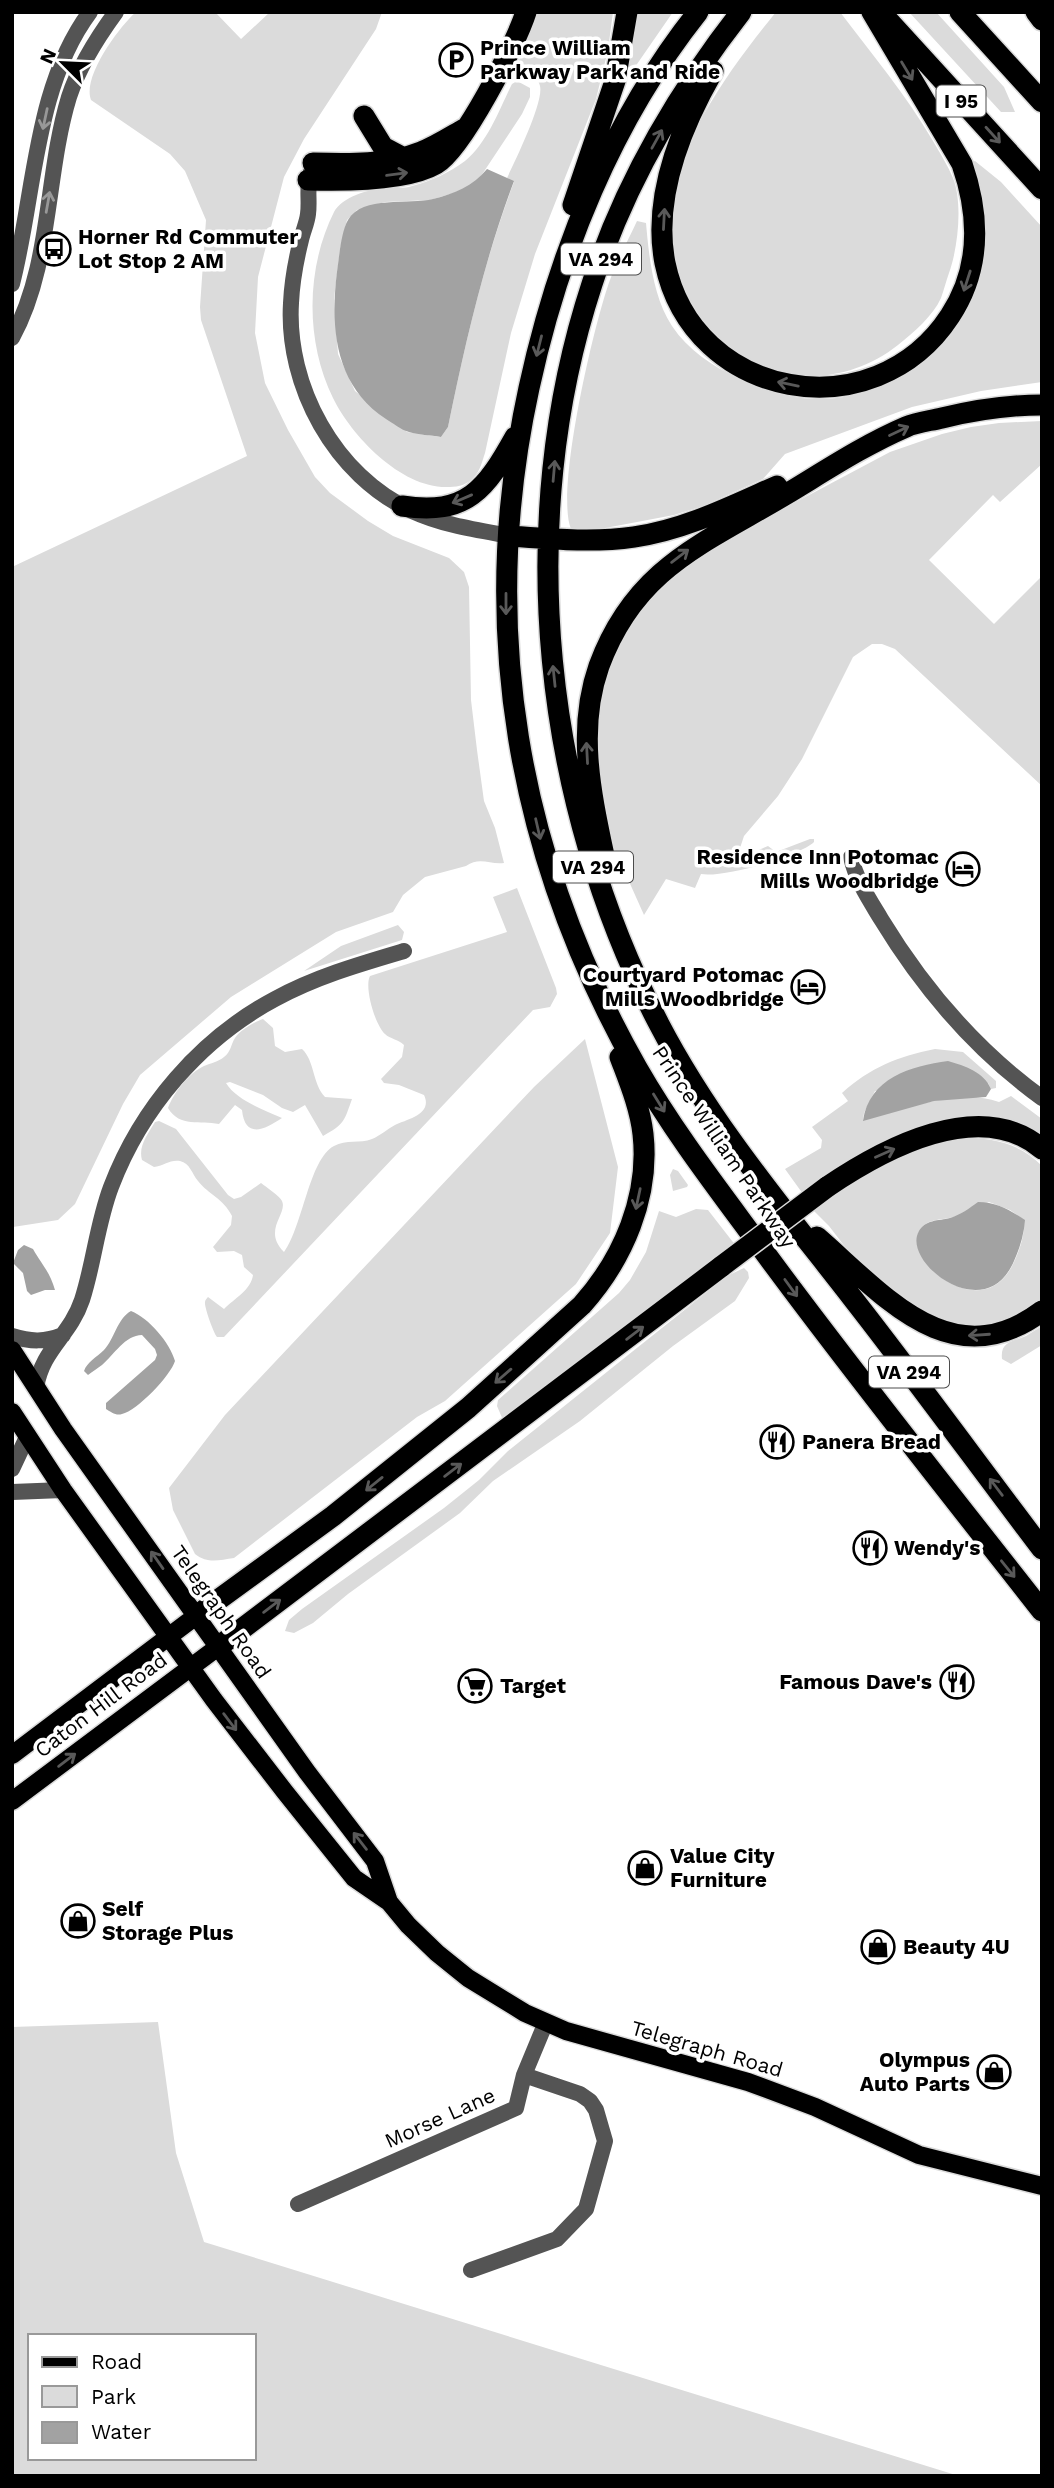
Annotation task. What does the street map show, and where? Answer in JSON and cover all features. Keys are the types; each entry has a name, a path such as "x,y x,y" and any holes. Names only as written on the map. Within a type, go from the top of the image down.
{"highway":[{"path":"322,172 401,174 433,166 444,159 455,148 498,74 526,12"},
{"path":"556,280 573,204 615,81 627,12"},
{"name":"Prince William Parkway","path":"698,12 655,73 600,172 556,280 520,429 505,604 515,717 543,852 578,947 636,1066 698,1160 814,1319 1042,1611"},
{"name":"Prince William Parkway","path":"741,12 707,56 642,165 611,233 578,330 562,404 550,539 552,656 559,721 580,824 595,874 620,941 660,1027 736,1147 1042,1549"},
{"path":"747,12 690,113 673,160 663,215 665,262 676,296 694,327 726,358 769,379 818,388 860,383 885,374 922,349 944,326 959,303 973,261 976,239 974,211 962,164 872,12"},
{"name":"I 95","path":"881,12 1042,189"},
{"path":"960,12 1042,102"},
{"path":"1036,12 1042,20"},
{"path":"364,116 383,147 402,157"},
{"path":"322,172 422,152 466,128"},
{"path":"510,536 599,540 657,533 723,510 908,426 980,409 1042,405"},
{"path":"402,506 439,508 472,495 487,484 520,429"},
{"path":"620,941 589,780 586,739 592,689 616,630 650,583 690,549 866,447"},
{"path":"196,1616 333,1516 468,1408 582,1306 612,1266 634,1218 639,1198 644,1155 643,1132 633,1093 578,947"},
{"path":"218,1647 827,1187 868,1160 935,1134 966,1126 1003,1129 1020,1135 1042,1149"},
{"path":"780,1204 882,1294 932,1328 955,1336 998,1334 1016,1328 1042,1311"}],"main road":[{"name":"Telegraph Road","path":"12,1350 218,1647 307,1772 375,1861 389,1902"},
{"name":"Telegraph Road","path":"12,1412 62,1490 262,1764 355,1878 389,1902 437,1953 468,1978 500,1999 546,2022 593,2040 748,2082 815,2107 919,2155 1042,2186"},
{"name":"Caton Hill Road","path":"12,1755 196,1616"},
{"name":"Caton Hill Road","path":"12,1801 218,1647"}],"street":[{"path":"12,284 50,96 70,47 90,12"},
{"path":"12,338 24,313 34,281 69,97 96,42 116,12"},
{"path":"322,172 308,214 294,272 291,304 293,340 300,374 320,422 347,463 365,482 402,506 446,522 510,536"},
{"path":"851,857 863,891 912,966 971,1037 1011,1076 1042,1098"},
{"path":"36,1388 41,1366 80,1306 99,1224 116,1175 148,1116 178,1076 225,1031 276,998 345,969 404,951"},
{"path":"12,1336 37,1341 51,1340 63,1335"},
{"path":"12,1469 27,1437"},
{"path":"12,1492 62,1490"},
{"name":"Morse Lane","path":"298,2204 516,2108 524,2075 546,2022"},
{"path":"471,2270 557,2239 586,2209 605,2141 596,2110 590,2101 580,2094 524,2075"}],"green space":[{"path":"136,12 215,12 241,39 270,12 382,12 376,29 304,139 284,177 258,277 255,333 265,383 315,477 330,493 368,521 393,536 449,558 464,572 469,587 471,700 484,801 495,828 504,863 480,861 425,877 403,895 393,912 336,932 231,997 140,1075 123,1104 75,1204 58,1220 13,1227 12,567 247,456 201,320 206,220 185,171 170,154 91,100 90,90 97,66 112,40"},
{"path":"537,12 613,12 608,50 596,99 535,254 511,333 481,466 472,479 463,485 432,486 415,480 381,458 353,429 333,398 317,353 314,329 312,305 318,257 334,212 343,202 372,190 419,184 453,169 480,145 512,84 517,81 530,88 530,97 522,114 477,182 430,200 385,202 357,210 347,220 340,249 334,299 338,354 355,391 407,432 441,437 448,427 476,303 514,182 507,178 538,105 539,82 518,63"},
{"path":"635,12 673,12 635,67 627,68"},
{"path":"776,12 840,12 923,124 949,169 956,188 959,212 957,239 938,305 898,345 868,363 837,373 805,376 774,371 745,359 719,340 697,315 681,284 671,251 669,217 682,161 708,107 741,57"},
{"path":"909,12 936,12 1004,87 1015,112 1001,112"},
{"path":"975,161 1001,182 1042,227 1042,382 981,391 912,407 785,454 763,479 703,506 674,515 584,532 571,529 567,509 568,480 586,368 610,280 637,221 646,223 653,276 666,315 678,335 701,356 728,373 770,391 800,398 830,399 859,394 912,368 936,347 958,321 970,163"},
{"path":"1042,421 1042,464 1000,502 993,495 929,560 994,624 1042,576 1042,786 895,649 882,644 872,644 853,657 802,759 778,796 744,836 740,848 742,851 756,851 768,846 776,852 810,839 814,839 814,842 793,854 760,865 726,873 701,874 695,888 666,879 644,915 606,830 592,766 606,659 645,600 700,553 890,452 971,427"},
{"path":"517,888 556,988 557,994 550,1007 533,1010 224,1337 217,1337 205,1305 206,1300 208,1297 224,1309 246,1289 253,1275 244,1267 242,1255 234,1251 217,1252 213,1247 231,1225 232,1216 198,1181 189,1166 177,1161 154,1167 142,1160 143,1145 155,1122 159,1121 176,1129 234,1199 261,1183 279,1197 283,1206 275,1237 284,1252 291,1241 312,1178 325,1153 339,1144 375,1138 418,1115 425,1107 424,1095 399,1085 384,1083 381,1079 402,1057 404,1045 385,1034 378,1023 369,997 370,976 507,932 493,897"},
{"path":"398,925 404,932 402,940 304,971 341,946"},
{"path":"263,1019 273,1028 275,1046 285,1052 302,1049 306,1054 325,1097 352,1099 343,1121 323,1136 305,1105 293,1112 263,1095 230,1082 226,1083 236,1095 282,1118 269,1126 256,1129 247,1125 242,1110 235,1105 219,1124 184,1121 168,1108 188,1078 198,1069 224,1057 240,1032"},
{"path":"585,1039 618,1167 610,1233 576,1284 445,1401 417,1417 234,1558 209,1560 195,1554 173,1510 169,1488 225,1415 534,1087"},
{"path":"935,1049 963,1052 996,1081 996,1088 991,1089 988,1083 875,1091 863,1120 949,1098 983,1098 999,1102 1011,1096 1042,1119 1042,1143 1033,1136 910,1132 856,1156 803,1194 785,1169 821,1148 822,1140 812,1127 848,1101 842,1093 863,1076 885,1064"},
{"path":"973,1138 1005,1143 1025,1152 1042,1166 1042,1300 1018,1318 983,1329 927,1319 859,1265 812,1209 846,1183 870,1170 909,1153 949,1141","holes":["989,1202 1010,1210 1024,1220 1024,1231 1014,1262 1000,1282 982,1290 964,1288 946,1280 930,1268 920,1253 917,1238 923,1226 929,1222 959,1215"]},
{"path":"673,1169 678,1171 687,1187 673,1191 670,1175"},
{"path":"696,1209 708,1210 736,1246 503,1420 497,1406 498,1400 619,1293 630,1280 646,1252 659,1211 676,1217"},
{"path":"744,1268 749,1278 735,1301 673,1346 580,1421 493,1481 460,1513 348,1594 313,1623 294,1633 285,1631 289,1620 302,1609 444,1508 479,1480 508,1451 727,1276"},
{"path":"1042,1326 1042,1345 1011,1364 1002,1359 1005,1345"},
{"path":"158,2022 176,2153 204,2242 959,2476 12,2476 12,2027"}],"water":[{"path":"487,169 514,181 476,303 448,427 441,437 409,432 369,406 346,373 336,334 335,314 335,293 344,231 348,220 364,207 441,197 469,185"},
{"path":"948,1061 984,1078 991,1089 986,1097 934,1101 863,1121 867,1106 883,1084 920,1066"},
{"path":"978,1202 997,1205 1025,1220 1014,1261 1001,1280 985,1289 968,1289 950,1283 935,1273 923,1260 917,1246 918,1233 924,1225 954,1217"},
{"path":"24,1245 33,1249 55,1290 31,1295 27,1291 23,1273 13,1263 18,1250"},
{"path":"131,1311 145,1319 158,1332 175,1361 153,1392 136,1406 118,1414 106,1409 106,1403 155,1360 155,1349 142,1335 136,1336 125,1342 88,1375 84,1371 104,1350 122,1319"}],"place":[{"name":"Prince William Parkway Park and Ride","path":"456,60"},
{"name":"Horner Rd Commuter Lot Stop 2 AM","path":"54,249"},
{"name":"Residence Inn Potomac Mills Woodbridge","path":"963,869"},
{"name":"Courtyard Potomac Mills Woodbridge","path":"808,987"},
{"name":"Panera Bread","path":"777,1442"},
{"name":"Wendy's","path":"870,1548"},
{"name":"Famous Dave's","path":"957,1682"},
{"name":"Target","path":"475,1686"},
{"name":"Value City Furniture","path":"645,1868"},
{"name":"Self Storage Plus","path":"78,1921"},
{"name":"Beauty 4U","path":"878,1947"},
{"name":"Olympus Auto Parts","path":"994,2072"}]}
